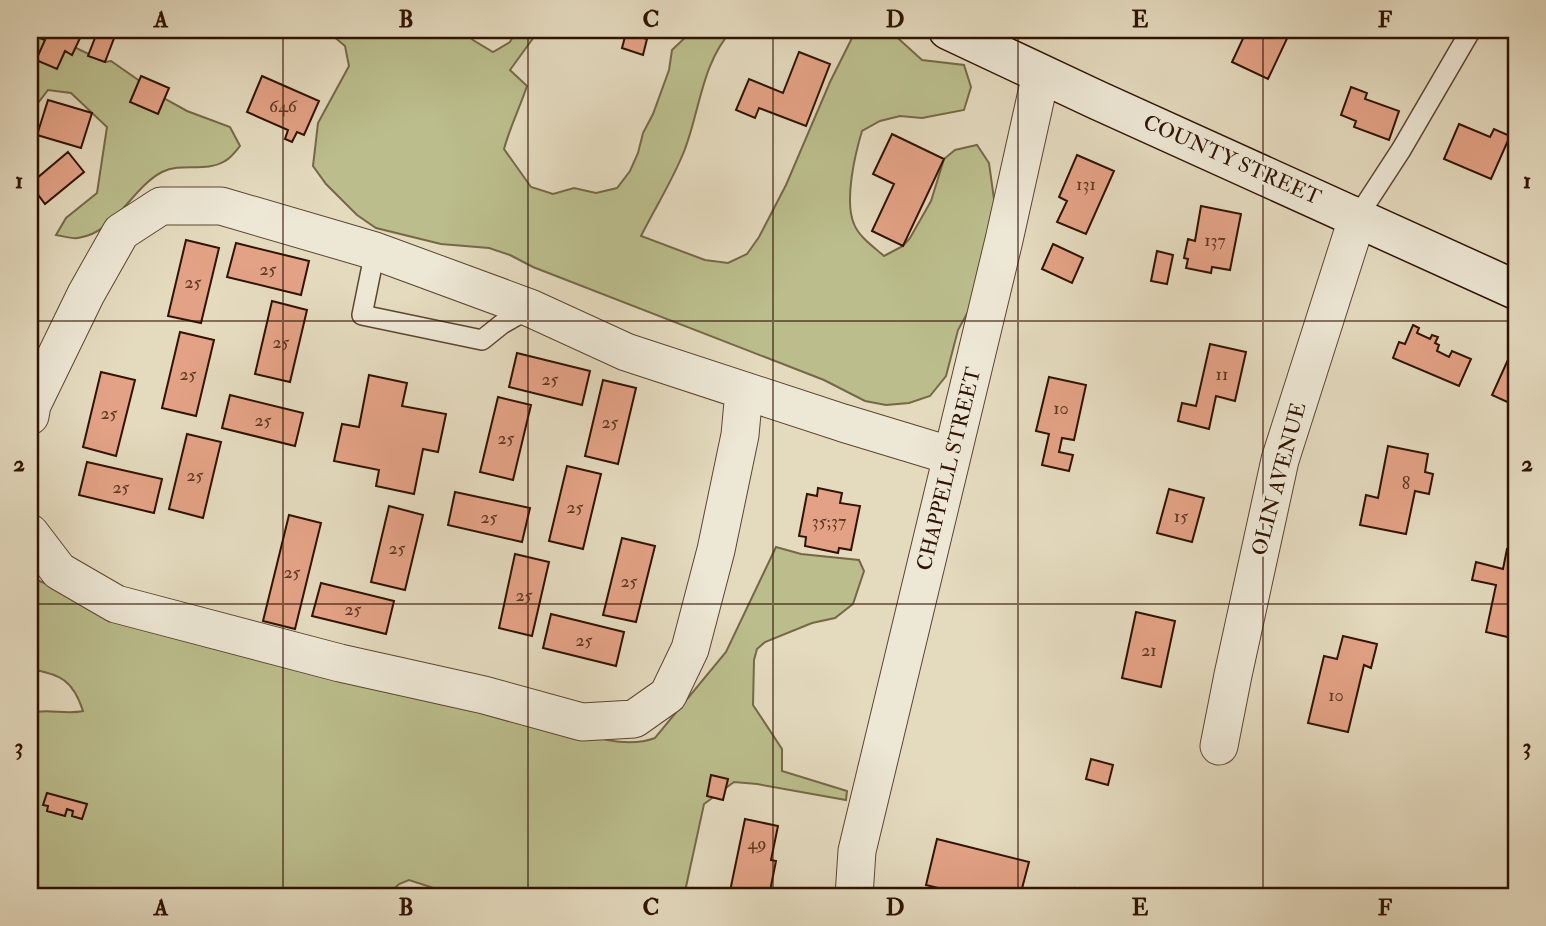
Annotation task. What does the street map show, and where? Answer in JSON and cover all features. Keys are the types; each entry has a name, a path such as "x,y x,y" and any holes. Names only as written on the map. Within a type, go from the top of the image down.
{"street":[{"name":"COUNTY STREET","path":"948,30 1516,290"},
{"name":"CHAPPELL STREET","path":"855,881 860,838 1041,74"},
{"path":"30,416 86,294 121,232 161,206 222,206 375,251 530,308 626,352 952,456"},
{"name":"OLIN AVENUE","path":"1219,746 1280,460 1358,216"},
{"path":"30,533 59,571 116,604 340,663 484,695 582,722 634,719 668,695 690,649 716,550 740,435 744,391"}],"lane":[{"path":"1358,216 1401,150 1471,30"},
{"path":"375,251 362,315 482,340 502,324 530,308"}],"green space":[{"path":"326,30 461,30 493,52 510,42 516,30 539,30 510,70 527,86 504,149 531,187 553,194 574,188 596,193 617,188 630,171 638,153 643,133 669,70 672,50 693,30 732,30 714,57 685,149 641,236 705,260 728,263 747,254 759,237 786,185 830,82 856,30 889,30 922,60 964,65 971,87 964,110 922,118 900,116 880,121 862,131 850,191 851,214 856,229 884,256 903,246 910,238 931,201 944,159 955,150 977,145 989,163 995,206 981,288 958,330 946,376 930,396 909,403 886,405 865,401 824,380 533,267 510,255 489,248 441,244 376,228 357,215 326,184 313,166 318,123 349,66 345,46"},
{"path":"30,34 70,45 105,62 111,61 167,100 187,111 230,127 240,146 229,158 217,165 162,172 151,179 103,228 91,234 75,238 56,235 66,218 97,193 107,127 71,93 48,90 35,107 30,129"},
{"path":"776,547 801,554 859,560 864,571 853,604 835,618 812,623 765,642 757,649 754,660 753,705 782,749 782,771 847,791 846,800 734,782 704,804 684,896 458,896 409,880 399,884 386,896 30,896 30,713 83,711 75,692 64,680 50,673 30,669 30,569 37,580 58,589 607,740 631,742 655,738 726,652"}],"building":[{"path":"30,30 74,30 73,33 81,36 72,55 65,51 57,69 36,60 45,40 30,34"},
{"path":"98,30 116,33 105,62 88,56"},
{"path":"1247,30 1291,30 1268,79 1232,62"},
{"path":"626,33 647,39 643,55 622,48"},
{"path":"799,52 830,64 806,126 759,108 755,118 736,110 749,79 783,93"},
{"path":"141,76 169,88 158,114 130,102"},
{"path":"262,76 319,101 304,135 297,132 292,142 285,139 288,130 247,112"},
{"path":"1351,87 1367,93 1365,99 1399,111 1389,140 1354,127 1356,121 1341,115"},
{"path":"48,100 92,113 81,148 37,135"},
{"path":"1459,124 1490,137 1494,129 1510,136 1491,179 1444,159"},
{"path":"892,134 944,159 903,246 872,231 894,184 873,174"},
{"path":"68,152 84,172 45,204 30,184"},
{"path":"1077,155 1114,171 1086,234 1057,222 1067,201 1059,197"},
{"path":"1201,206 1241,214 1230,270 1212,267 1211,273 1186,268 1188,259 1184,258 1188,239 1195,241"},
{"path":"186,240 219,248 201,323 168,316"},
{"path":"236,243 309,261 301,295 227,277"},
{"path":"1053,244 1083,258 1072,283 1042,269"},
{"path":"1157,251 1173,255 1167,284 1151,281"},
{"path":"272,301 307,310 290,382 255,374"},
{"path":"1413,325 1419,328 1417,333 1430,339 1432,335 1438,337 1435,343 1439,345 1437,351 1449,357 1452,351 1471,359 1459,386 1393,358 1399,342 1405,344"},
{"path":"180,332 214,340 196,416 162,408"},
{"path":"1210,344 1246,352 1235,401 1216,396 1209,429 1178,421 1182,403 1196,406"},
{"path":"517,353 590,371 582,405 509,387"},
{"path":"1511,353 1516,355 1516,406 1492,395"},
{"path":"101,372 135,380 116,456 83,447"},
{"path":"369,375 407,383 402,406 446,414 438,452 423,449 414,494 376,486 379,470 334,461 342,424 359,427"},
{"path":"1049,377 1086,385 1074,440 1062,438 1059,452 1073,455 1069,471 1042,465 1049,434 1036,431"},
{"path":"603,380 636,388 618,464 585,456"},
{"path":"230,395 303,413 295,446 222,428"},
{"path":"498,397 531,405 513,480 480,472"},
{"path":"187,434 221,442 203,518 169,509"},
{"path":"1388,446 1428,454 1425,472 1433,474 1429,494 1415,491 1406,534 1360,525 1366,495 1378,498"},
{"path":"87,462 162,479 154,513 79,495"},
{"path":"567,466 601,474 583,549 549,541"},
{"path":"818,488 842,493 840,503 860,506 851,550 839,548 838,553 805,546 806,537 799,536 807,494 817,496"},
{"path":"1169,489 1204,498 1192,542 1157,533"},
{"path":"455,492 530,508 522,542 448,525"},
{"path":"389,506 423,515 405,590 371,582"},
{"path":"289,515 321,523 295,629 263,621"},
{"path":"622,538 655,546 636,622 603,615"},
{"path":"1507,549 1516,551 1516,639 1486,632 1496,585 1472,580 1476,562 1503,569"},
{"path":"515,554 549,562 532,636 499,628"},
{"path":"321,583 394,601 386,634 312,616"},
{"path":"30,608 38,611 31,636 30,636"},
{"path":"1136,612 1175,621 1161,687 1122,678"},
{"path":"551,614 624,632 616,666 543,648"},
{"path":"1343,636 1377,644 1371,668 1364,665 1348,732 1308,723 1324,656 1337,659"},
{"path":"1091,759 1113,765 1108,785 1086,779"},
{"path":"711,775 728,779 723,800 707,796"},
{"path":"47,793 87,804 82,819 72,816 73,811 67,809 65,816 47,811 48,806 43,805"},
{"path":"745,819 778,826 771,860 776,861 769,896 729,896"},
{"path":"937,839 1029,862 1020,896 970,896 926,885"},
{"path":"1075,888 1116,896 1073,896"}]}
